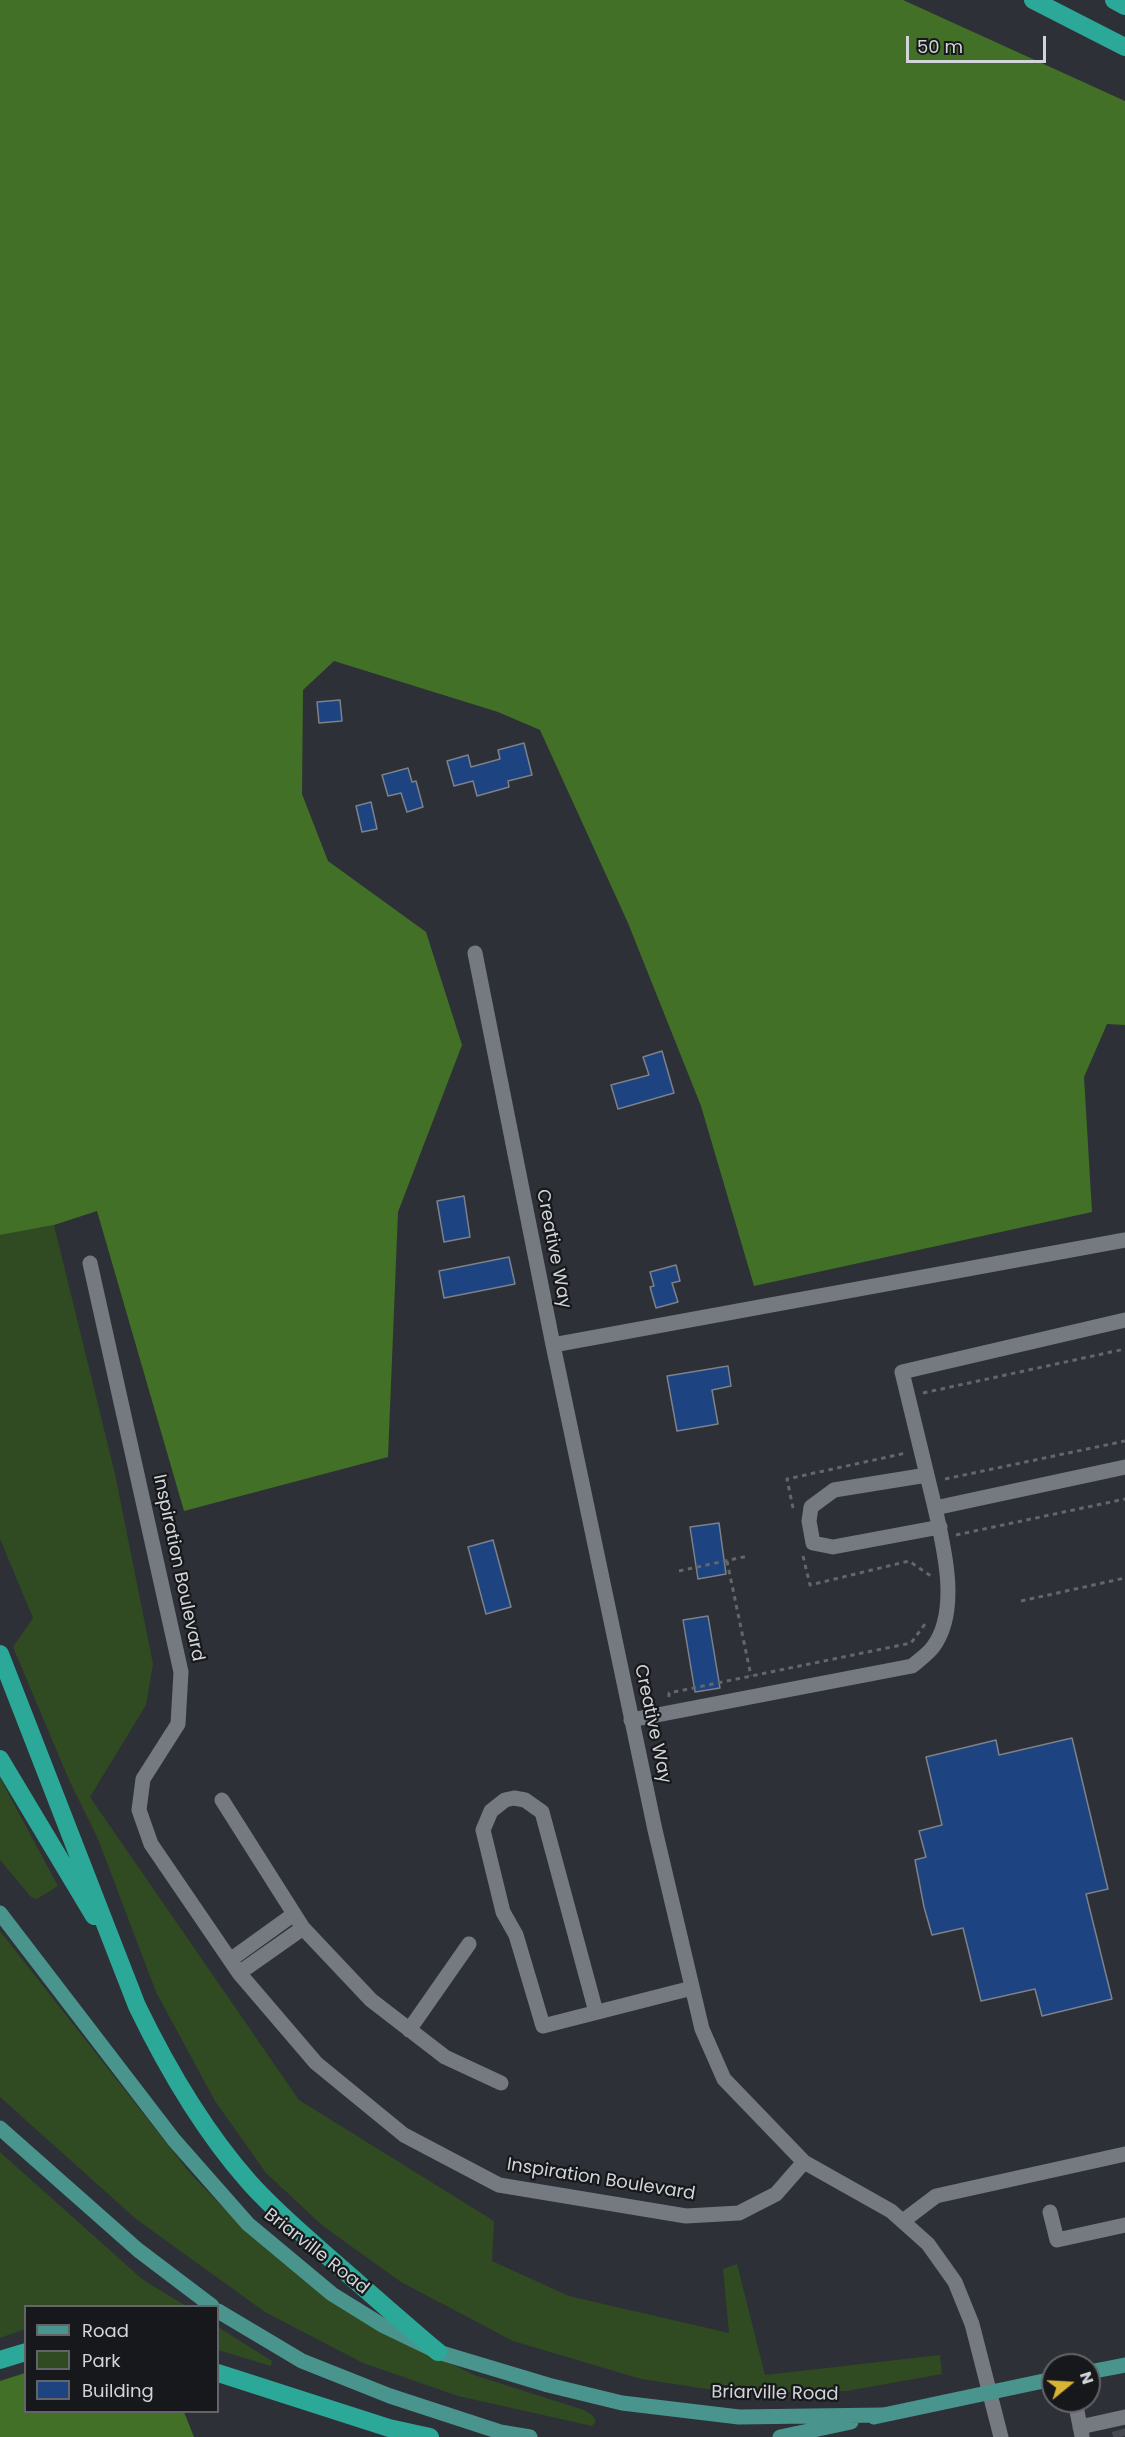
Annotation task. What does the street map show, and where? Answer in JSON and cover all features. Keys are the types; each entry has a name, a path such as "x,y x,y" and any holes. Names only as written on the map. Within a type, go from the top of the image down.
{"highway":[{"path":"1033,0 1125,47"},
{"path":"1114,0 1125,6"},
{"path":"0,1654 137,2006 157,2047 213,2135 249,2182 286,2220 438,2352"},
{"path":"0,1759 118,1953"},
{"path":"0,2360 24,2353"},
{"path":"219,2373 389,2428 430,2437"}],"main road":[{"name":"Briarville Road","path":"0,1913 174,2140 248,2224 332,2294 382,2325 438,2352 548,2385 622,2403 739,2417 883,2415"},
{"path":"0,2128 138,2250 209,2305"},
{"path":"219,2312 302,2361 390,2396 501,2432 530,2437"},
{"path":"1101,2370 1125,2365"},
{"name":"Briarville Road","path":"780,2437 1041,2382"}],"street":[{"name":"Creative Way","path":"475,953 631,1720 702,2029 724,2079 804,2162 891,2211 928,2244 955,2282 972,2324 1001,2437"},
{"path":"553,1345 1125,1240"},
{"name":"Inspiration Boulevard","path":"90,1263 181,1672 178,1724 143,1779 139,1810 151,1844 234,1966 316,2064 404,2135 500,2185 686,2216 739,2213 776,2194 804,2162"},
{"path":"631,1720 912,1665 933,1647 945,1624 948,1566 945,1527 935,1508 934,1478 902,1372 1125,1320"},
{"path":"935,1508 1125,1467"},
{"path":"934,1478 834,1490 811,1507 808,1521 813,1543 833,1547 945,1527"},
{"path":"596,2012 542,1812 525,1800 514,1798 505,1800 491,1810 483,1830 503,1912 516,1935 543,2026 692,1988"},
{"path":"222,1800 303,1928 370,2000 445,2056 501,2083"},
{"path":"234,1966 294,1914"},
{"path":"234,1966 303,1928"},
{"path":"409,2030 469,1944"},
{"path":"903,2221 936,2196 1125,2154"},
{"path":"1050,2212 1057,2240 1125,2224"},
{"path":"1077,2413 1081,2432 1120,2422"}],"path":[{"path":"921,1393 1125,1349"},
{"path":"934,1478 1125,1441"},
{"path":"794,1511 787,1479 908,1453"},
{"path":"945,1527 953,1536 1124,1499 1125,1504"},
{"path":"803,1553 810,1585 909,1561 934,1578"},
{"path":"679,1571 748,1556"},
{"path":"727,1561 751,1676"},
{"path":"1021,1601 1125,1578"},
{"path":"669,1705 669,1693 911,1642 928,1620"}],"green space":[{"path":"0,0 903,0 1125,101 1125,1025 1107,1024 1084,1077 1092,1212 754,1286 701,1106 628,923 540,730 498,712 334,661 303,690 302,794 328,861 426,932 462,1045 398,1212 388,1457 184,1511 97,1211 54,1225 0,1235"},
{"path":"54,1225 115,1474 153,1664 146,1705 90,1797 299,2100 494,2221 492,2261 569,2296 729,2333 723,2269 737,2264 765,2375 940,2355 942,2374 847,2391 734,2393 641,2379 513,2341 401,2282 323,2226 266,2173 215,2101 156,1992 98,1839 69,1780 13,1647 33,1618 0,1539 0,1235"},
{"path":"0,1778 58,1886 37,1899 31,1897 0,1860"},
{"path":"0,1931 190,2173 239,2224 379,2328 474,2375 584,2410 596,2421 592,2426 458,2396 363,2363 265,2312 136,2219 0,2097"},
{"path":"0,2152 142,2279 184,2305 24,2305 24,2329 0,2338"},
{"path":"219,2328 272,2361 271,2366 219,2350"},
{"path":"24,2373 24,2413 184,2413 194,2437 0,2437 0,2381"}],"building":[{"path":"340,700 342,721 319,723 317,702"},
{"path":"524,743 532,775 508,781 509,787 477,796 473,781 454,786 447,761 468,755 471,767 500,759 498,750"},
{"path":"408,768 412,782 416,781 423,807 407,812 401,793 388,796 382,775"},
{"path":"371,802 377,829 362,832 356,806"},
{"path":"662,1051 674,1093 618,1109 611,1085 649,1075 643,1057"},
{"path":"464,1196 470,1237 444,1242 437,1201"},
{"path":"509,1257 515,1284 444,1298 439,1271"},
{"path":"676,1265 680,1281 672,1283 678,1302 656,1308 650,1287 654,1286 650,1272"},
{"path":"728,1366 731,1386 712,1390 718,1424 677,1431 667,1376"},
{"path":"719,1523 726,1574 698,1579 690,1527"},
{"path":"493,1540 511,1607 486,1614 468,1547"},
{"path":"708,1616 720,1688 695,1692 683,1620"},
{"path":"1072,1738 1108,1889 1086,1894 1112,1999 1042,2016 1035,1989 981,2001 963,1928 932,1935 915,1860 926,1857 919,1831 942,1825 926,1757 996,1740 999,1755"}],"tunnel":[{"path":"1119,2430 1121,2437"}]}
